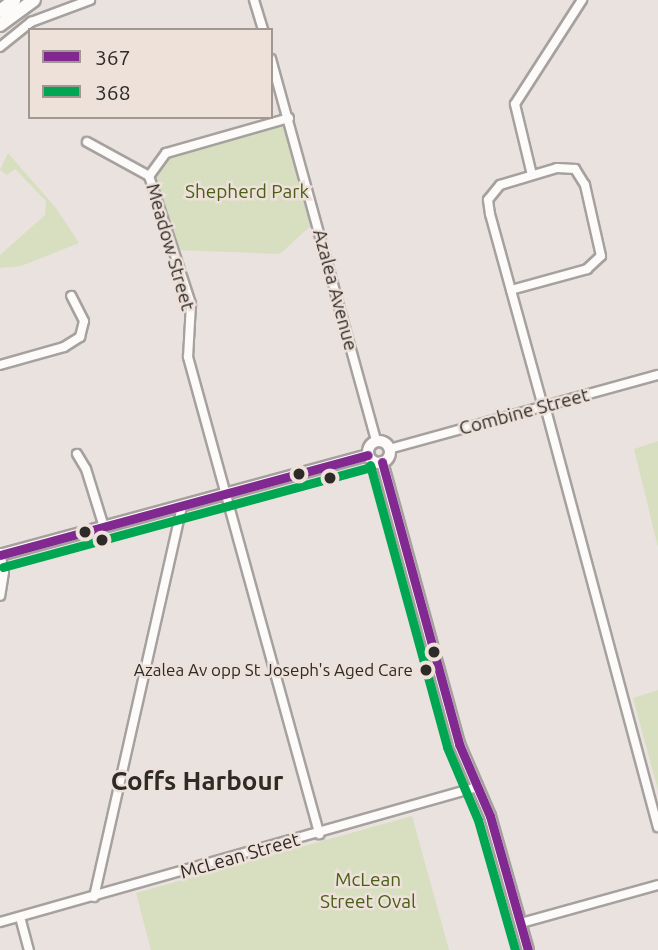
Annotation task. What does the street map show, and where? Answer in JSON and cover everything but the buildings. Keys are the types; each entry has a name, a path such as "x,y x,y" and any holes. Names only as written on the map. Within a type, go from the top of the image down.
{"highway":[{"path":"0,11 14,0"},
{"path":"0,25 34,0"}],"street":[{"path":"0,47 31,22 90,0"},
{"path":"254,0 262,28"},
{"path":"532,175 515,104 582,0"},
{"name":"Azalea Avenue","path":"273,66 376,441"},
{"name":"Meadow Street","path":"289,118 166,153 149,176 191,304 188,357 319,834"},
{"path":"87,142 149,176"},
{"path":"511,289 587,269 601,256 579,173 564,167 532,175 500,185 488,200 511,289 658,827"},
{"path":"0,365 64,347 80,337 84,321 71,296"},
{"name":"Combine Street","path":"389,449 658,375"},
{"path":"368,455 376,441 389,449 382,462 459,744 496,831 528,950"},
{"path":"77,454 86,469 104,527"},
{"path":"0,597 0,555 368,455 382,462"},
{"path":"94,897 181,506"},
{"name":"McLean Street","path":"0,922 478,787"},
{"path":"521,923 658,885"},
{"path":"20,917 29,950"}],"green space":[{"name":"Shepherd Park","path":"289,118 316,221 280,254 174,250 149,176 166,153"},
{"path":"8,153 56,208 79,243 21,266 0,268 0,255 45,215 46,201 15,169 7,175 0,170"},
{"path":"658,441 658,547 634,449"},
{"path":"658,690 658,790 633,698"},
{"name":"McLean Street Oval","path":"412,816 449,950 151,950 136,893"}],"transit line":[{"name":"367","path":"0,555 368,455"},
{"name":"367","path":"382,462 459,744 490,816 528,950"},
{"name":"368","path":"370,465 447,747 478,820 515,950"},
{"name":"368","path":"3,567 371,467"}],"place":[{"name":"Azalea Av opp St Joseph's Aged Care","path":"426,670"}],"district":[{"name":"Coffs Harbour","path":"197,781"}]}
